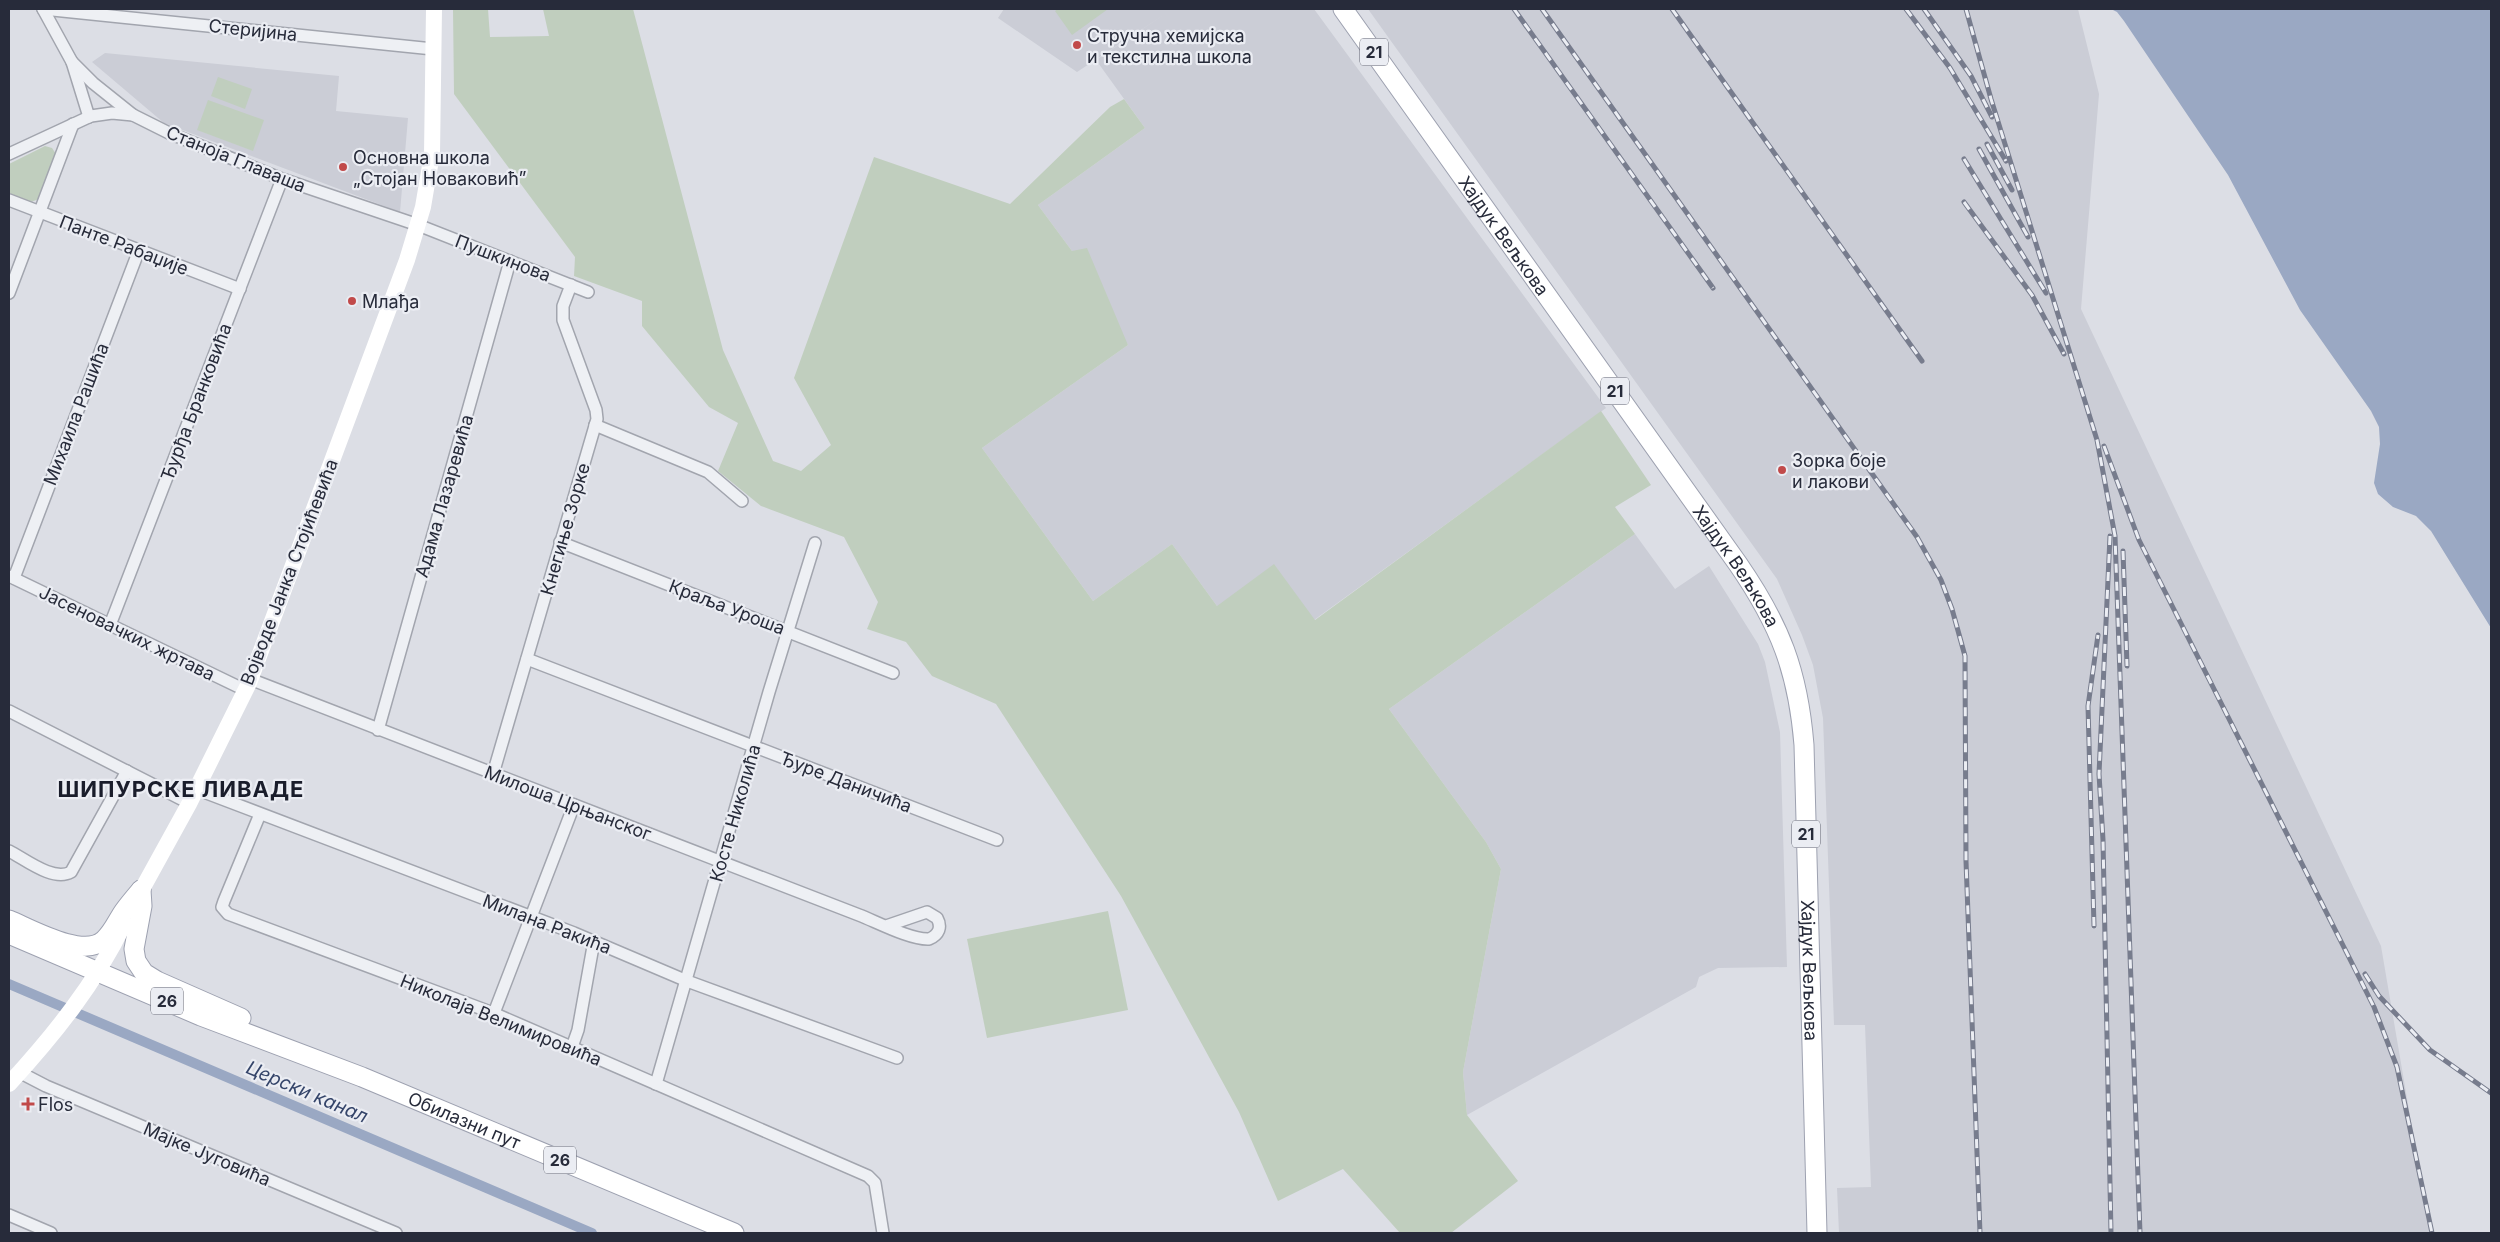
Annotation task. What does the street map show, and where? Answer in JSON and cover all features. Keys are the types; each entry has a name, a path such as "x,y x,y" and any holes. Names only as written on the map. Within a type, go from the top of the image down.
{"main road":[{"name":"Хајдук Вељкова","path":"1343,9 1738,564 1763,601 1781,638 1797,693 1804,745 1817,1233"},
{"path":"9,920 68,944 90,945 102,942 113,930 123,912 141,890"},
{"path":"141,890 142,906 134,949 136,961 144,973 157,981 249,1022 258,1030"},
{"name":"Обилазни пут","path":"9,926 210,1019 362,1077"},
{"name":"Обилазни пут","path":"9,934 258,1030 362,1077 734,1233"}],"street":[{"name":"Стеријина","path":"43,9 139,13 433,49"},
{"path":"43,9 72,62 89,117"},
{"name":"Војводе Јанка Стојићевића","path":"14,1078 49,1040 80,1000 100,969 193,796 248,685 418,225 428,186 432,154 434,9"},
{"name":"Станоја Главаша","path":"72,62 133,115 169,133 282,179 418,225"},
{"path":"9,154 89,117 112,113 133,115"},
{"path":"9,293 73,124"},
{"name":"Ђурђа Бранковића","path":"110,625 282,179"},
{"name":"Панте Рабаџије","path":"9,200 240,289"},
{"name":"Пушкинова","path":"418,225 588,292"},
{"name":"Михаила Рашића","path":"12,577 139,250"},
{"name":"Адама Лазаревића","path":"378,730 510,261"},
{"name":"Кнегиње Зорке","path":"494,774 595,425 596,410 563,320 563,306 570,285"},
{"path":"595,425 708,472 742,501"},
{"name":"Краља Уроша","path":"560,542 788,630 893,673"},
{"name":"Косте Николића","path":"656,1084 815,542"},
{"name":"Јасеновачких жртава","path":"12,577 110,625 248,685"},
{"name":"Ђуре Даничића","path":"527,659 997,840"},
{"name":"Милоша Црњанског","path":"248,685 378,730 886,926"},
{"name":"Милана Ракића","path":"9,711 127,771 193,796 260,814 594,941 687,981 897,1058"},
{"path":"9,851 55,874 63,875 70,872 127,771"},
{"path":"494,1013 574,805"},
{"name":"Николаја Велимировића","path":"260,814 224,901 224,911 242,921 494,1013 872,1179 877,1191 883,1233"},
{"path":"572,1047 578,1030 594,941"},
{"name":"Мајке Југовића","path":"14,1078 54,1090 396,1233"},
{"path":"9,1215 52,1233"}],"shaded area":[{"path":"1004,9 1314,9 1606,408 1314,620 1217,606 1172,544 1093,601 982,448 1128,345 1072,251 1038,205 1145,128 1096,60 1165,14 1077,72 998,18"},
{"path":"1368,9 2078,9 2099,94 2081,309 2381,946 2430,1233 1839,1233 1837,1188 1871,1187 1865,1025 1834,1025 1823,718 1813,665 1802,635 1777,579"},
{"name":"Основна школа „Стојан Новаковић”","path":"105,53 339,76 336,111 408,118 400,212 164,123 92,62"},
{"path":"1635,534 1675,589 1709,566 1758,644 1765,662 1780,732 1787,967 1718,968 1699,977 1696,987 1467,1115 1463,1072 1501,869 1486,842 1389,709"}],"green space":[{"path":"453,9 488,9 490,37 549,36 543,9 633,9 723,350 773,461 801,471 831,445 794,378 874,157 1010,204 1110,107 1124,99 1145,128 1038,205 1072,251 1087,248 1128,345 982,448 1093,601 1172,544 1217,606 1274,564 1315,620 1601,411 1651,485 1615,507 1635,534 1389,709 1486,842 1501,869 1463,1072 1467,1115 1518,1181 1451,1233 1400,1233 1343,1169 1278,1201 1239,1112 1121,896 996,704 932,676 906,642 867,629 878,602 844,537 761,506 718,471 738,423 709,407 642,326 642,301 574,276 575,257 454,94"},
{"path":"1058,9 1108,9 1072,35 1055,11"},
{"path":"218,77 252,89 245,109 211,96"},
{"path":"208,100 264,120 253,151 197,130"},
{"path":"45,146 52,148 56,154 39,199 31,202 9,193 9,164"},
{"path":"1108,911 1128,1010 987,1038 967,939"}],"water":[{"path":"2111,9 2491,9 2491,628 2431,531 2416,516 2393,507 2378,494 2374,483 2380,444 2379,427 2371,411 2300,310 2228,175 2124,21 2117,12"}],"waterway":[{"name":"Церски канал","path":"9,984 592,1233"}],"railway":[{"path":"1514,9 1713,288"},
{"path":"1542,9 1917,537 1941,580 1952,609 1965,656 1966,861 1980,1233"},
{"path":"1672,9 1922,361"},
{"path":"1906,9 1950,68 2006,161"},
{"path":"1924,9 1971,76 1992,117"},
{"path":"1966,9 1991,99 2097,440 2115,536 2140,1233"},
{"path":"1987,144 2012,190"},
{"path":"1979,149 2028,237"},
{"path":"1964,159 2046,293"},
{"path":"1964,202 2032,295 2064,354"},
{"path":"2104,446 2139,540 2374,1007 2397,1067 2432,1233"},
{"path":"2110,536 2099,774 2103,840 2111,1233"},
{"path":"2123,551 2127,666"},
{"path":"2094,926 2088,706 2098,635"},
{"path":"2365,974 2379,996 2430,1050 2491,1093"}],"place":[{"name":"Стручна хемијска и текстилна школа","path":"1077,45"},
{"name":"Основна школа „Стојан Новаковић”","path":"343,167"},
{"name":"Млађа","path":"352,301"},
{"name":"Зорка боје и лакови","path":"1782,470"},
{"name":"Flos","path":"28,1104"}],"district":[{"name":"ШИПУРСКЕ ЛИВАДЕ","path":"181,789"}]}
